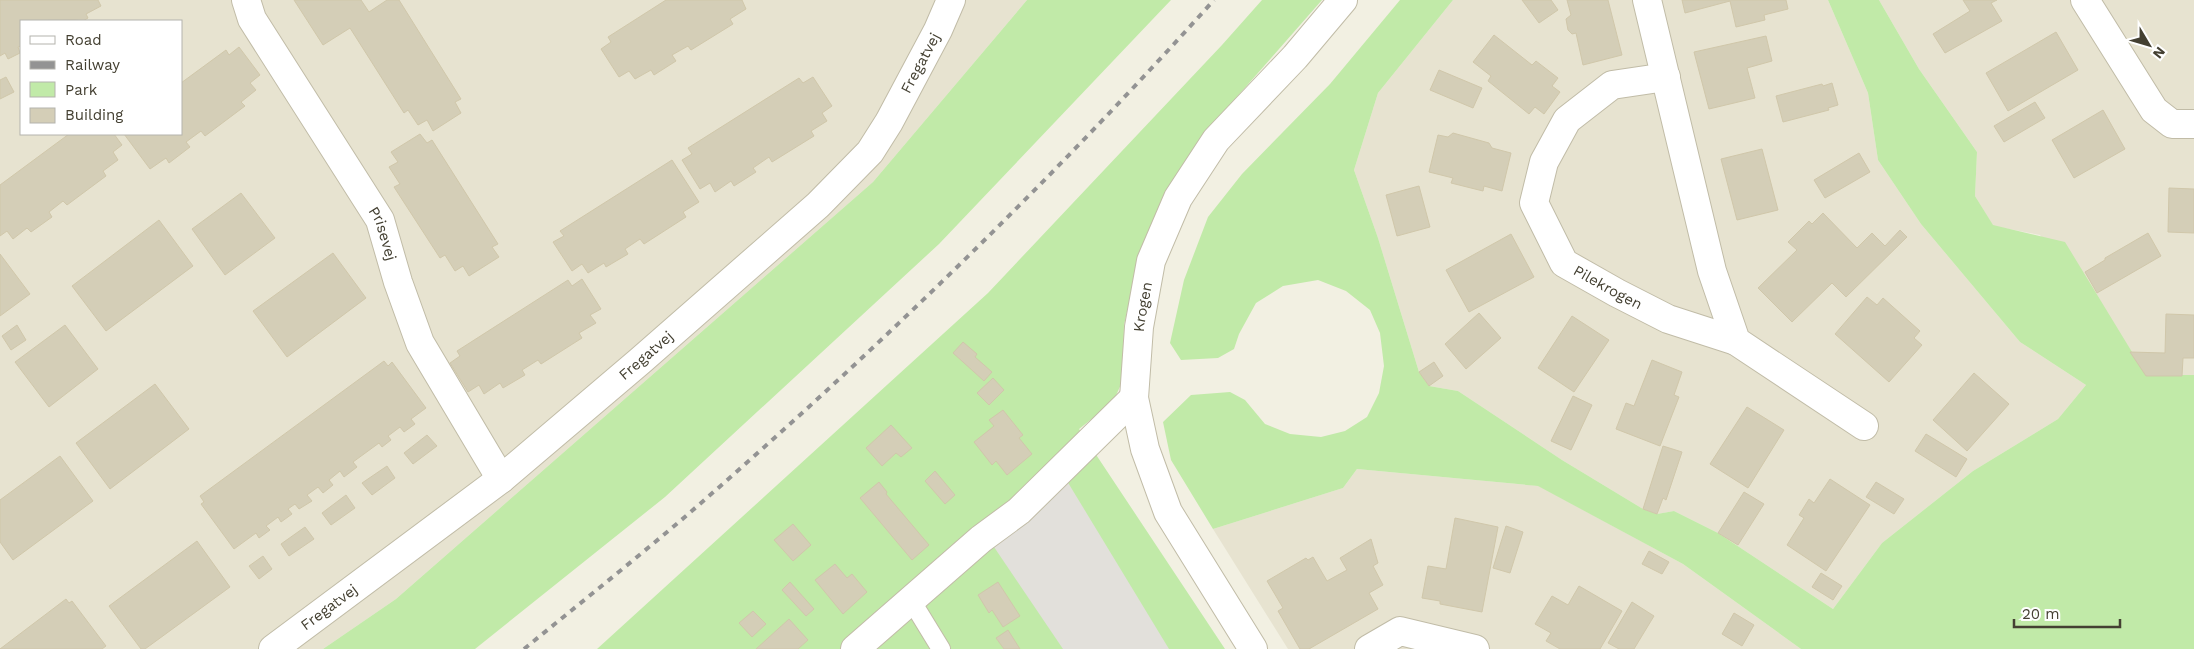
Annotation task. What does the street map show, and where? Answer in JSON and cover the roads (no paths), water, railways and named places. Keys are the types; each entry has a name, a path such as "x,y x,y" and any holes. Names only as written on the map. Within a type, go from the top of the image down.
{"street":[{"name":"Prisevej","path":"246,0 252,19 380,220 398,282 420,342 501,479"},
{"name":"Fregatvej","path":"273,649 501,479 640,361 818,205 870,152 889,122 934,38 951,0"},
{"name":"Krogen","path":"1253,649 1168,512 1145,449 1134,398 1139,327 1151,261 1178,198 1216,140 1295,57 1343,0"},
{"path":"1647,0 1712,271 1736,341"},
{"path":"2085,0 2154,110 2172,124 2194,124"},
{"name":"Pilekrogen","path":"1666,77 1612,86 1567,120 1544,162 1534,203 1564,262 1617,293 1668,319 1736,341 1864,426"},
{"path":"855,649 981,539 1019,511 1134,398"},
{"path":"1369,649 1400,631 1476,649"}],"lane":[{"path":"911,600 941,649"}],"railway":[{"path":"524,649 686,516 892,330 1024,201 1152,68 1214,0"}]}
